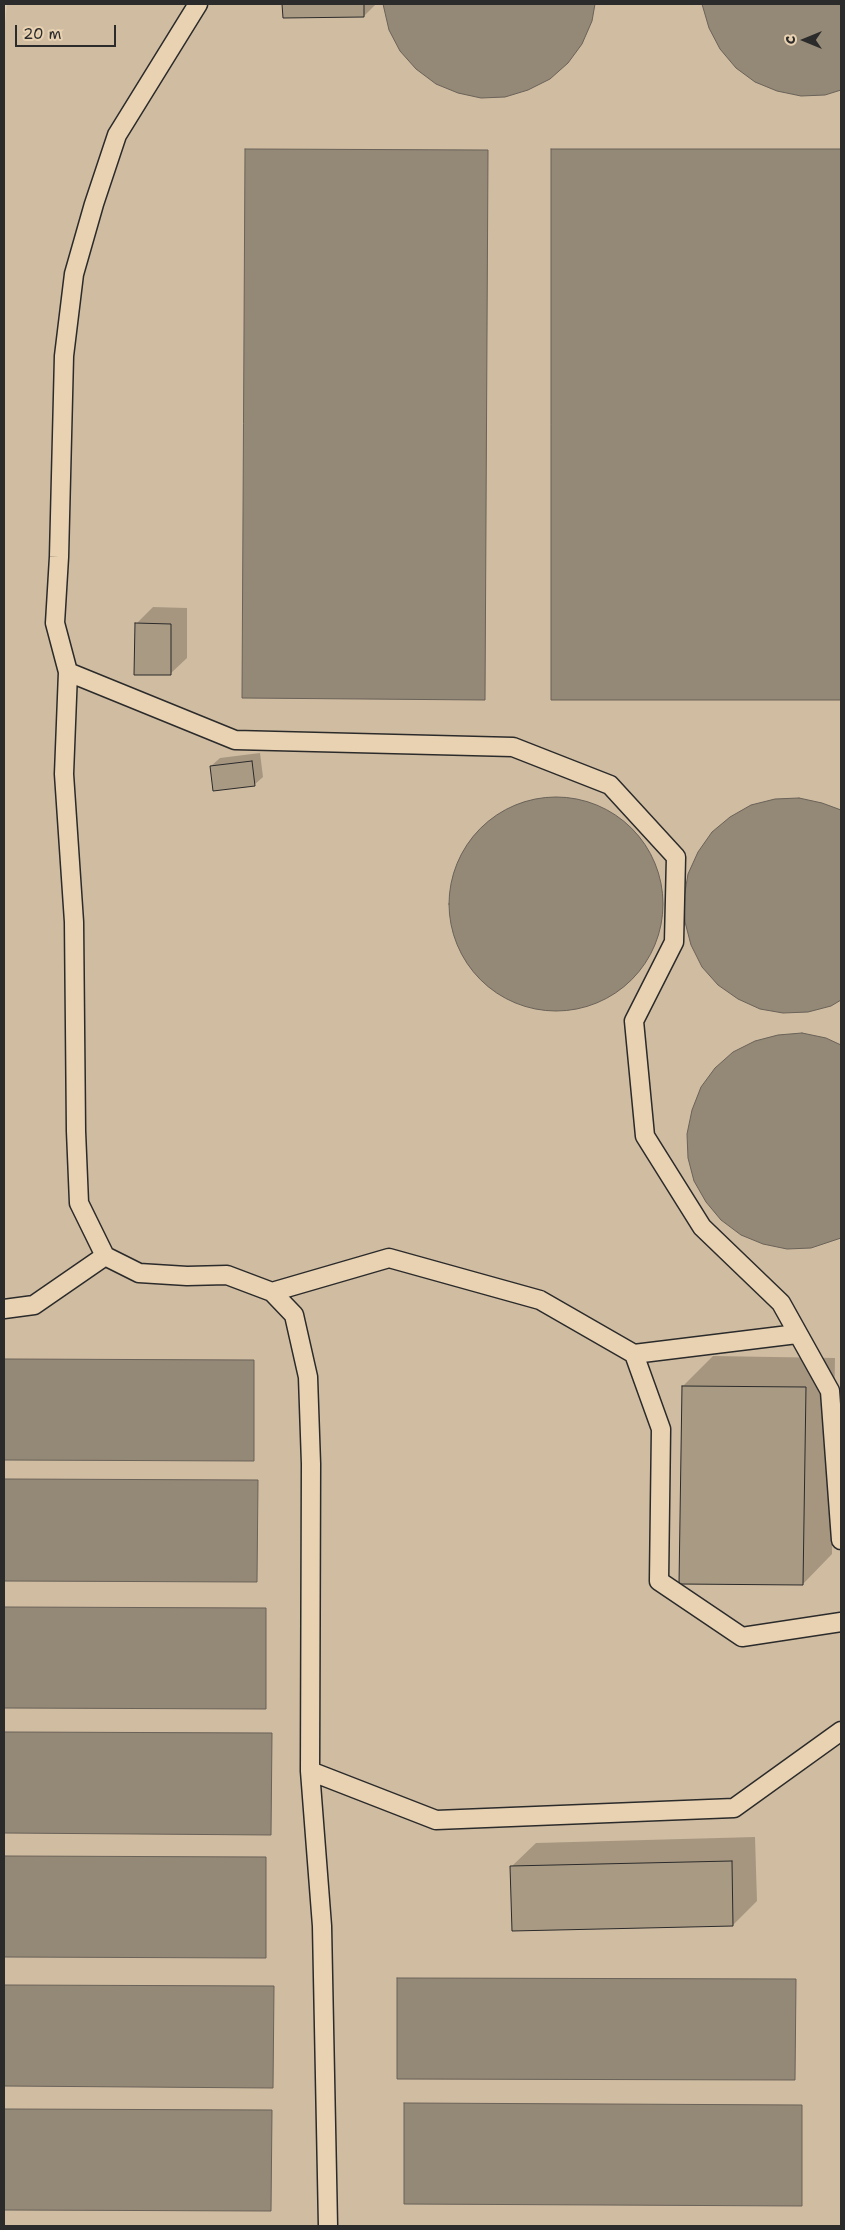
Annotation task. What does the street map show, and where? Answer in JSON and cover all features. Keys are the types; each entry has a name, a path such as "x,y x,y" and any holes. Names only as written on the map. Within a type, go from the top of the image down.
{"lane":[{"path":"198,4 117,135 94,204 74,274 64,356 59,557 55,623 68,672 64,774 74,922 76,1131 79,1204 105,1256 139,1273 187,1276 227,1275 272,1292 294,1315 308,1377 311,1464 310,1771 322,1926 328,2226"},
{"path":"68,672 235,740 513,747 610,785 676,857 674,942 634,1021 645,1136 702,1226 780,1303 830,1391 841,1540"},
{"path":"4,1309 34,1305 105,1256"},
{"path":"272,1292 389,1258 540,1300 634,1354 797,1334"},
{"path":"634,1354 661,1429 659,1581 742,1637 841,1622"},
{"path":"310,1771 436,1820 734,1808 840,1735"}],"shaded area":[{"path":"7,4 841,4 841,2226 4,2226 4,33"},
{"path":"383,4 595,4 592,21 582,44 568,63 550,79 528,90 505,97 481,98 458,93 436,84 416,69 400,51 389,30"},
{"path":"702,4 841,4 841,90 825,95 801,96 777,91 755,82 736,68 720,49 709,28"},
{"path":"245,149 488,150 485,700 242,698"},
{"path":"551,149 841,149 841,700 551,700"},
{"path":"545,797 567,797 587,801 607,809 632,828 651,853 659,873 663,904 659,935 651,955 632,980 607,999 587,1007 567,1011 545,1011 525,1007 505,999 488,987 473,972 461,955 453,935 449,915 449,893 453,873 461,853 473,836 488,821 505,809 525,801"},
{"path":"799,798 822,803 841,810 841,1000 831,1006 808,1012 783,1013 760,1009 738,999 718,985 702,967 691,945 685,922 684,898 688,874 698,852 712,832 730,817 751,805 775,799"},
{"path":"802,1033 826,1038 841,1045 841,1238 811,1248 787,1249 763,1244 741,1235 721,1220 706,1202 694,1181 688,1158 687,1134 692,1110 701,1087 715,1068 733,1052 755,1041 778,1035"},
{"path":"4,1359 254,1360 254,1461 4,1460"},
{"path":"4,1479 258,1480 257,1582 4,1581"},
{"path":"4,1607 266,1608 266,1709 4,1708"},
{"path":"4,1732 272,1733 271,1835 4,1833"},
{"path":"4,1856 266,1857 266,1958 4,1957"},
{"path":"397,1978 796,1979 795,2080 397,2079"},
{"path":"4,1985 274,1986 273,2088 4,2086"},
{"path":"404,2103 802,2105 802,2206 404,2204"},
{"path":"4,2109 272,2110 271,2211 4,2210"}],"building":[{"path":"282,4 364,4 364,17 283,18"},
{"path":"135,623 171,624 171,675 134,675"},
{"path":"252,761 255,786 213,791 210,766"},
{"path":"682,1386 806,1387 803,1585 679,1584"},
{"path":"732,1861 733,1926 512,1931 510,1866"}]}
